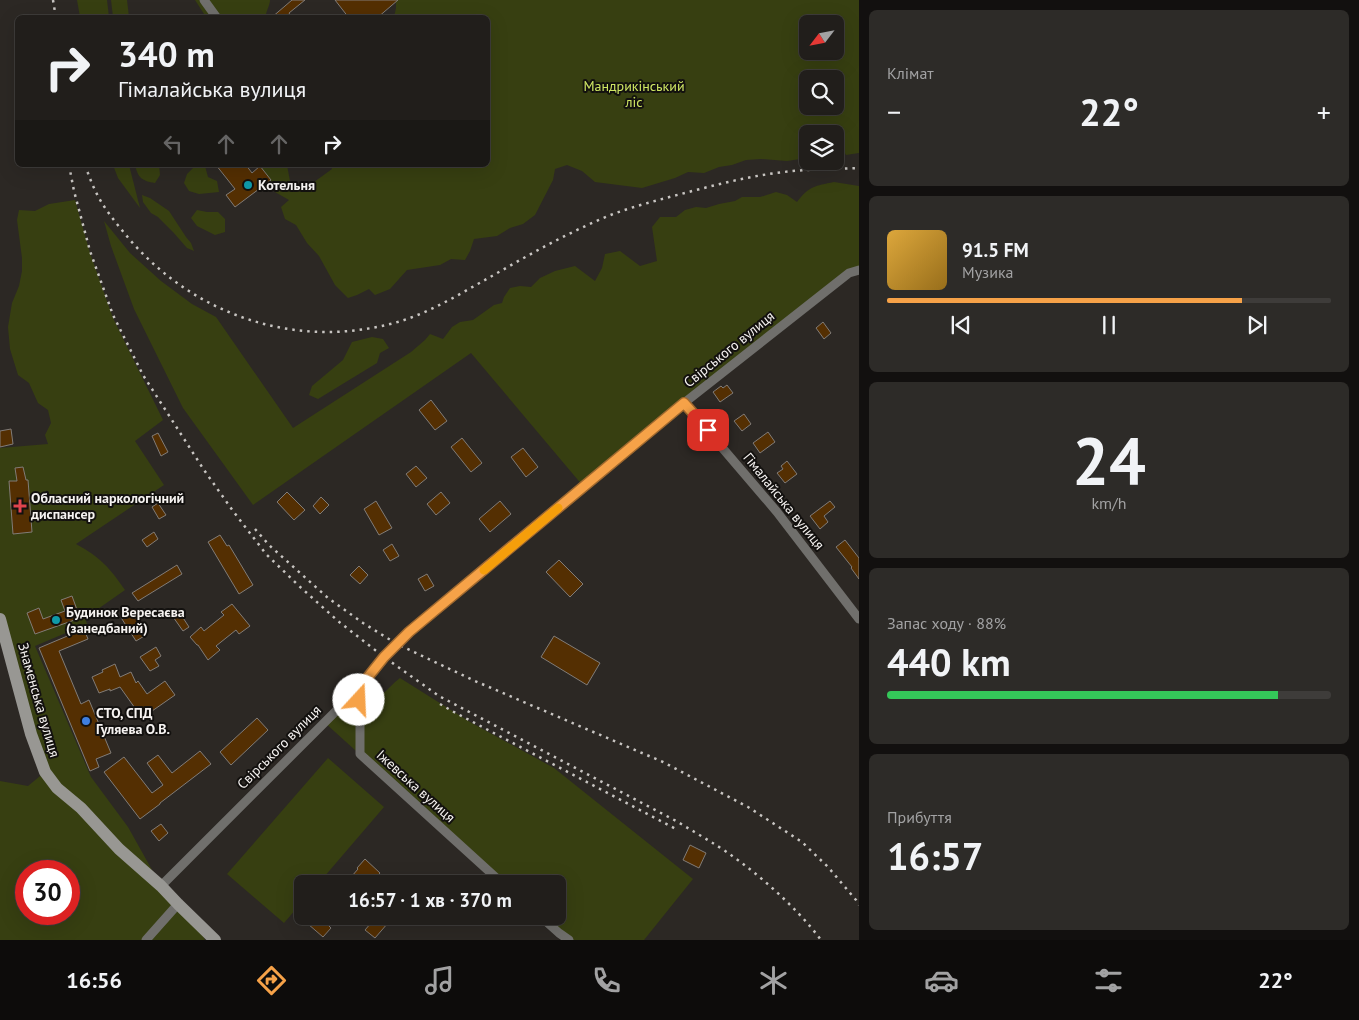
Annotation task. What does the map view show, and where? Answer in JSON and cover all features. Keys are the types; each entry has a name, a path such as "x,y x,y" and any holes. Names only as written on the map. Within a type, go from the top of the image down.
{"main road":[{"name":"Знаменська вулиця","path":"0,620 31,734 45,772 57,788 81,808 119,849 161,886 215,940"}],"street":[{"path":"204,0 216,15"},
{"name":"Свірського вулиця","path":"161,886 360,687 384,657 409,632 684,403 849,272 859,270"},
{"name":"Гімалайська вулиця","path":"684,403 777,512 859,619"},
{"name":"Іжевська вулиця","path":"360,687 360,754 493,875"},
{"path":"146,940 178,904"},
{"path":"547,925 556,937 569,940"}],"green space":[{"path":"77,0 107,0 109,15 80,15"},
{"path":"111,0 127,0 129,15 113,15"},
{"path":"195,0 270,0 266,15 205,15"},
{"name":"Мандрикінський ліс","path":"396,0 859,0 859,153 846,155 844,151 844,125 799,125 799,159 787,161 746,160 704,173 688,172 642,188 595,182 582,171 567,165 555,169 553,180 535,215 523,224 510,228 497,236 474,239 465,260 451,259 440,265 407,270 390,289 375,295 369,289 348,298 335,285 319,256 307,243 296,225 285,219 281,207 289,200 275,192 261,167 287,167 290,181 296,189 303,190 332,169 332,167 490,167 490,15 394,15"},
{"path":"114,167 130,167 140,208 118,178"},
{"path":"136,167 159,167 160,175 155,183 141,178"},
{"path":"194,167 205,167 208,177 217,181 219,192 199,194 189,191 184,183 187,174"},
{"path":"834,182 859,186 859,270 583,486 471,353 253,505 183,408 134,309 104,221 130,253 161,281 192,304 216,317 293,428 411,352 430,334 443,339 452,327 460,322 473,320 494,305 502,303 510,288 520,286 531,287 540,278 555,271 575,266 595,281 602,268 605,254 620,251 640,266 657,261 652,227 660,217 676,217 685,210 696,207 706,208 735,201 742,197 760,197 776,192 787,195 797,202 805,193 813,188"},
{"path":"142,195 169,211 191,243 194,251 187,248 158,217 151,213 143,202"},
{"path":"75,200 90,253 113,318 163,420 135,441 164,485 76,544 104,564 125,590 85,618 87,624 35,646 91,777 128,827 161,886 205,940 0,940 0,781 28,786 45,772 0,619 0,448 48,444 45,435 51,423 48,410 38,403 29,383 18,375 10,349 8,327 12,303 19,286 22,271 17,220 19,210 35,211 49,204"},
{"path":"197,210 218,212 225,219 225,232 215,235 197,226 191,218"},
{"path":"372,337 383,339 389,348 380,353 377,363 318,399 309,395 312,386 343,360 352,342"},
{"path":"400,678 470,722 554,768 693,879 644,940 569,940 551,925 566,925 566,875 493,875 324,722 337,713 351,714 366,711 372,714 380,714 380,705 384,705 381,695"},
{"path":"328,758 384,807 326,875 294,875 294,911 284,923 227,874"}],"building":[{"path":"292,0 305,0 289,13 290,15 274,15"},
{"path":"335,0 398,0 380,15 347,15"},
{"name":"Котельня","path":"218,167 248,167 252,173 261,167 271,180 235,207 226,195 235,189"},
{"path":"823,322 831,333 824,339 816,328"},
{"path":"727,385 733,393 720,402 713,392 721,386 723,388"},
{"path":"431,400 447,421 435,430 419,410"},
{"path":"744,414 751,424 742,431 734,421"},
{"path":"11,429 13,444 0,447 0,431"},
{"path":"768,432 775,442 760,453 753,443"},
{"path":"158,433 168,452 161,456 152,436"},
{"path":"462,438 482,463 471,472 451,447"},
{"path":"523,448 538,467 526,477 511,457"},
{"path":"787,461 797,474 785,483 777,473 783,469 781,466"},
{"path":"416,466 427,478 416,487 406,474"},
{"path":"23,467 26,480 28,480 32,532 13,534 9,481 17,481 15,468"},
{"path":"287,492 305,510 294,520 277,502"},
{"path":"441,492 450,503 436,515 427,504"},
{"path":"321,497 329,505 320,514 313,506"},
{"path":"376,501 392,528 379,535 364,509"},
{"path":"500,501 511,514 490,532 479,519"},
{"path":"830,501 835,507 824,516 828,522 820,529 810,516"},
{"path":"158,503 166,515 159,519 152,507"},
{"path":"154,532 158,539 147,547 142,540"},
{"path":"220,535 227,546 229,545 253,585 239,594 208,542"},
{"path":"845,540 859,558 859,579 836,547"},
{"path":"392,544 399,556 390,561 383,550"},
{"path":"559,560 583,584 570,597 546,572"},
{"path":"177,565 182,574 138,601 132,593"},
{"path":"359,566 368,575 360,584 350,575"},
{"path":"427,574 434,586 425,591 418,579"},
{"path":"72,596 80,618 35,634 27,613 39,608 43,619 65,611 61,600"},
{"path":"232,604 250,626 239,634 236,630 216,646 220,650 208,660 190,637 201,627 204,631 224,615 221,612"},
{"path":"130,609 146,635 136,641 120,616"},
{"path":"178,610 189,627 183,631 171,614"},
{"path":"84,629 88,639 59,651 81,704 89,700 111,753 96,759 99,767 90,771 39,648"},
{"path":"554,636 600,663 587,685 541,657"},
{"path":"156,647 161,656 155,660 159,666 150,671 140,657"},
{"path":"115,664 120,677 131,672 136,683 138,681 147,694 165,681 175,695 142,718 120,687 99,693 92,677"},
{"path":"257,718 268,730 231,765 220,752"},
{"path":"200,751 211,764 140,819 104,772 124,757 152,793 163,785 147,763 158,755 172,773"},
{"path":"161,824 168,833 159,841 151,831"},
{"path":"690,845 706,853 699,868 683,860"},
{"path":"365,859 380,873 378,875 353,875"},
{"path":"309,925 330,925 331,928 323,937"},
{"path":"369,925 386,925 375,938 365,930"}],"railway":[{"path":"53,0 56,15"},
{"path":"69,167 90,251 113,315 143,375 204,470 266,554 338,621 439,696 678,822 725,851 770,886 798,913 821,940"},
{"path":"86,167 102,203 125,234 157,267 187,290 219,308 254,321 289,329 326,332 363,329 413,317 448,301 567,235 613,214 638,206 719,184 758,176 803,170 859,168"},
{"path":"255,529 269,545 328,598 397,644 475,681 663,762 748,807 802,842 828,867 859,905"},
{"path":"440,704 676,829"}],"slow traffic":[{"path":"484,570 558,508"}],"place":[{"name":"Котельня","path":"248,185"},
{"name":"Обласний наркологічний диспансер","path":"20,506"},
{"name":"Будинок Вересаєва (занедбаний)","path":"56,620"},
{"name":"СТО, СПД Гуляева О.В.","path":"86,721"}],"route":[{"path":"359,700 360,687 384,657 409,632 684,403 708,430"}]}
